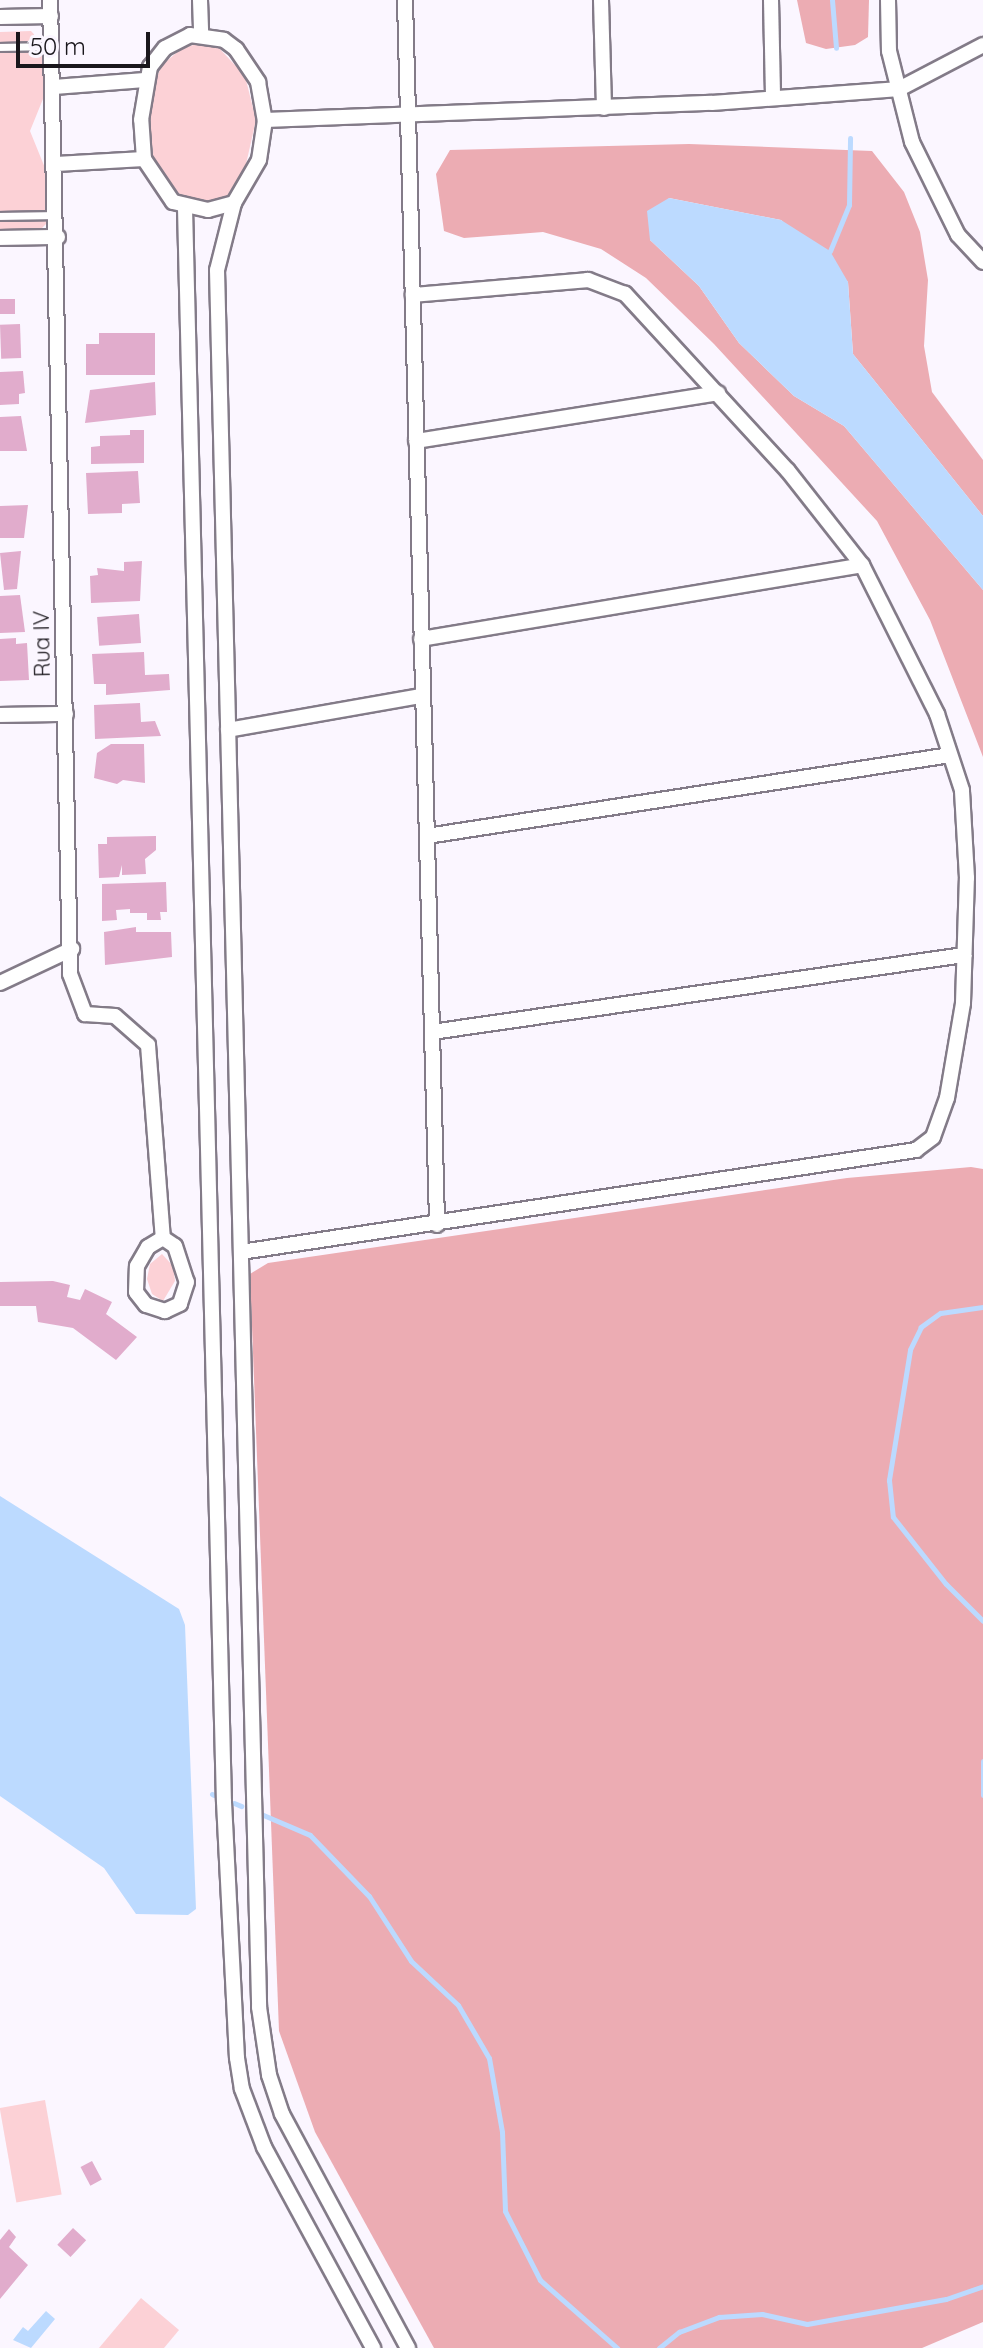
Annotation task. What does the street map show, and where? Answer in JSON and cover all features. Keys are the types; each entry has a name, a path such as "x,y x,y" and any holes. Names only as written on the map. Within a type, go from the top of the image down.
{"street":[{"name":"Rua IV","path":"50,0 58,237 71,981 85,1014 115,1016 148,1045 163,1238"},
{"path":"200,0 201,34"},
{"path":"405,0 420,696 427,836 437,1225"},
{"path":"601,0 604,108"},
{"path":"771,0 773,97"},
{"path":"888,0 889,51 912,142 958,235 983,262"},
{"path":"0,17 51,16"},
{"path":"234,203 208,210 185,208 165,195 144,159 145,80 165,48 201,34 224,40 253,71 265,120 259,160 234,203 217,270 259,2007 269,2075 282,2114 408,2348"},
{"path":"265,120 604,108 899,89 983,45"},
{"path":"54,87 145,80"},
{"path":"56,164 144,159"},
{"path":"185,208 234,2009 242,2089 251,2116 373,2348"},
{"path":"0,238 58,237"},
{"path":"241,1252 437,1225 916,1150 933,1137 947,1098 963,1003 962,790 937,714 862,565 718,393 625,294 588,280 413,295"},
{"path":"416,441 718,393"},
{"path":"421,639 862,565"},
{"path":"228,730 420,696"},
{"path":"0,715 66,714"},
{"path":"427,836 950,755"},
{"path":"0,983 72,949"},
{"path":"432,1032 964,955"},
{"path":"211,1232 240,1231"},
{"path":"163,1238 175,1246 187,1282 180,1304 165,1311 146,1305 136,1292 137,1266 148,1247 163,1238"},
{"path":"214,1312 242,1310"},
{"path":"234,2009 259,2007"}],"lane":[{"path":"0,47 52,46"},
{"path":"0,216 57,215"}],"shaded area":[{"path":"797,0 869,0 868,37 855,45 826,49 806,43"},
{"path":"31,31 42,43 45,94 30,131 45,168 47,223 39,231 0,232 0,32"},
{"path":"201,43 219,48 245,76 256,120 244,173 228,196 207,201 188,199 172,189 153,157 150,120 154,83 162,65 182,48"},
{"path":"689,144 872,151 904,192 920,232 928,280 924,346 932,392 983,460 983,516 853,354 848,282 781,220 669,198 650,240 699,286 739,343 794,396 844,426 983,590 983,757 930,620 877,521 714,344 646,278 601,249 543,232 464,238 444,231 436,174 450,150"},
{"path":"971,1167 983,1169 983,2322 922,2348 434,2348 315,2132 279,2031 250,1274 268,1263 847,1178"},
{"path":"162,1254 173,1266 175,1281 163,1301 152,1294 147,1279 150,1264"},
{"path":"45,2100 62,2195 16,2203 0,2108"},
{"path":"141,2298 179,2330 164,2348 99,2348"}],"water":[{"path":"669,198 781,220 830,251 848,282 853,354 983,516 983,590 844,426 794,396 739,343 699,286 650,240 647,211"},
{"path":"0,1496 179,1609 185,1625 196,1909 188,1915 136,1914 104,1868 0,1796"},
{"path":"46,2311 55,2319 31,2348 13,2340 23,2327 28,2331"}],"building":[{"path":"0,299 15,299 15,314 0,314"},
{"path":"20,324 21,358 1,359 0,325"},
{"path":"99,333 155,333 155,375 86,375 86,344 99,344"},
{"path":"23,371 25,393 19,394 19,404 0,405 0,372"},
{"path":"155,382 156,415 85,423 90,390"},
{"path":"21,416 27,451 0,451 0,417"},
{"path":"130,430 144,430 144,463 91,464 91,447 100,446 100,436 130,435"},
{"path":"138,471 140,503 122,504 122,513 88,514 86,473"},
{"path":"28,505 24,538 0,538 0,506"},
{"path":"21,551 17,589 4,590 0,553"},
{"path":"142,561 140,601 91,603 90,576 98,575 97,568 124,571 124,562"},
{"path":"20,595 25,632 0,633 0,596"},
{"path":"139,614 141,643 99,646 97,617"},
{"path":"16,638 16,644 27,643 29,680 0,681 0,639"},
{"path":"144,652 145,675 169,674 170,690 106,695 106,684 94,684 92,654"},
{"path":"140,703 141,722 155,721 161,736 95,739 94,705"},
{"path":"111,744 144,744 145,783 123,780 117,784 94,778 97,753"},
{"path":"156,836 156,850 145,859 146,874 122,875 122,865 119,877 99,878 98,844 107,844 107,837"},
{"path":"166,882 167,912 160,912 161,920 147,920 147,913 130,913 130,909 116,910 117,920 102,921 102,884"},
{"path":"136,927 136,932 171,932 172,957 105,965 104,932"},
{"path":"53,1281 70,1285 67,1297 80,1300 85,1289 112,1302 106,1314 137,1337 116,1360 73,1328 38,1322 36,1306 0,1306 0,1282"},
{"path":"92,2161 102,2180 90,2186 81,2167"},
{"path":"73,2228 86,2240 70,2257 57,2245"},
{"path":"9,2229 16,2237 9,2247 28,2265 0,2299 0,2240"}],"waterway":[{"path":"832,0 836,48"},
{"path":"830,251 849,205 850,138"},
{"path":"983,1307 940,1313 921,1327 910,1350 889,1480 893,1517 946,1584 983,1621"},
{"path":"983,1761 983,1795"},
{"path":"234,1803 241,1806"},
{"path":"261,1814 310,1835 369,1896 411,1961 458,2005 489,2058 502,2132 505,2211 540,2280 617,2348"},
{"path":"659,2348 679,2332 719,2317 762,2314 807,2324 946,2299 983,2286"}]}
